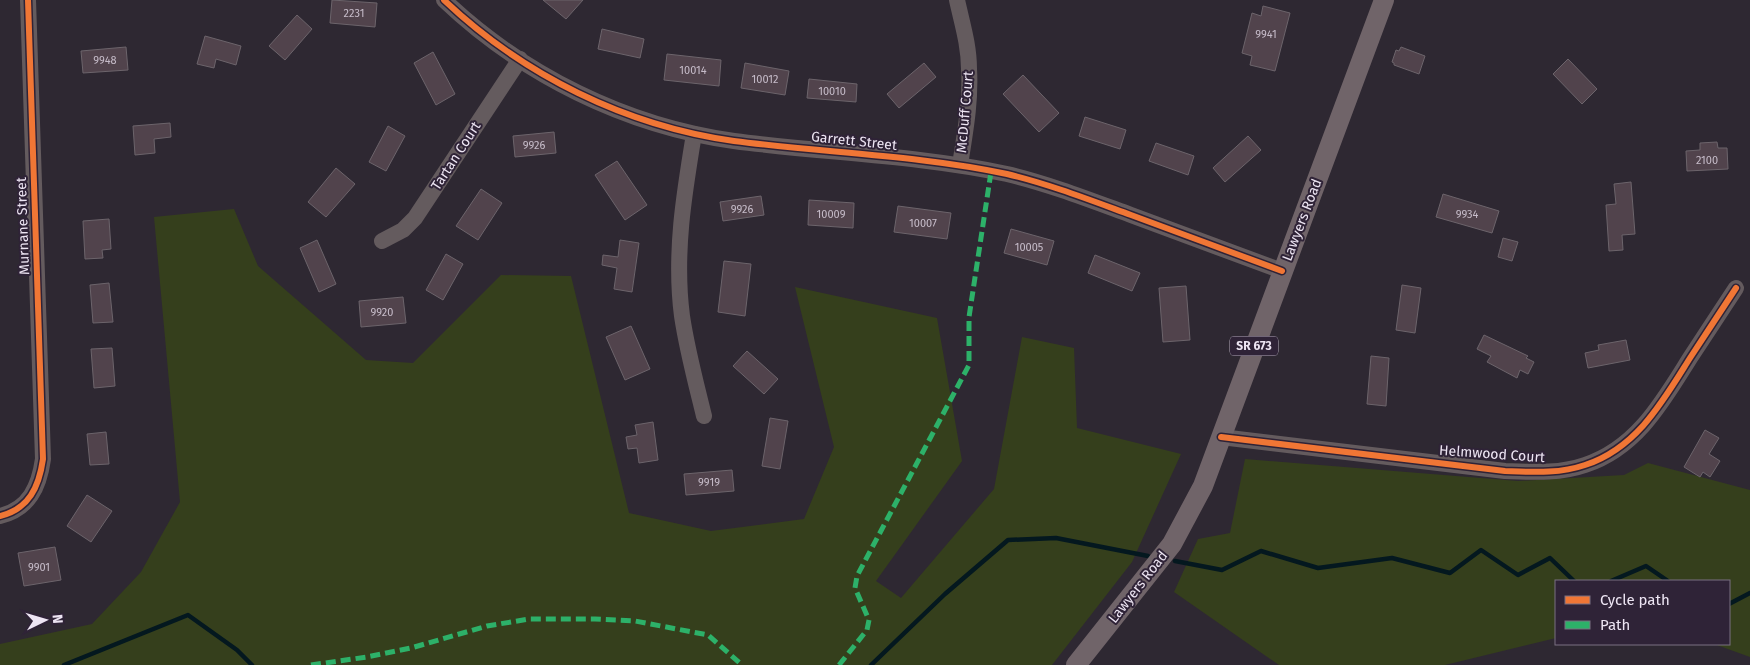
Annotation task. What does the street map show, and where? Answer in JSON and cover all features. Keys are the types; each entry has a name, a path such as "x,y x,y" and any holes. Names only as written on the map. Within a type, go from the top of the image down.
{"main road":[{"name":"Lawyers Road","path":"1076,665 1172,544 1203,486 1384,0"}],"street":[{"name":"Murnane Street","path":"0,516 19,509 36,490 41,474 43,452 28,0"},
{"name":"Garrett Street","path":"444,0 483,33 520,59 589,99 628,115 694,134 734,141 960,165 1008,175 1053,187 1282,271"},
{"name":"McDuff Court","path":"957,0 967,42 970,68 966,124 960,165"},
{"name":"Tartan Court","path":"382,241 403,230 415,218 520,59"},
{"path":"694,134 682,207 679,266 682,314 687,348 704,416"},
{"name":"Helmwood Court","path":"1221,437 1505,471 1534,473 1563,470 1585,465 1604,457 1624,444 1642,428 1659,408 1736,288"}],"green space":[{"path":"234,209 258,266 366,360 413,363 501,275 571,276 629,513 711,531 804,519 834,447 795,287 937,318 962,461 876,581 901,598 994,489 1022,337 1074,348 1077,428 1181,454 1132,562 1052,665 0,665 0,644 92,624 141,572 180,502 154,217"},
{"path":"1245,459 1518,481 1624,475 1648,463 1750,490 1750,657 1717,645 1730,645 1730,580 1555,580 1555,638 1445,665 1279,665 1174,592 1198,539 1230,533"}],"building":[{"path":"332,0 377,3 375,27 330,23"},
{"path":"543,0 583,0 566,19"},
{"path":"1263,6 1290,13 1275,71 1250,65 1252,56 1242,53 1252,13 1261,16"},
{"path":"297,15 312,29 285,60 269,46"},
{"path":"602,29 644,39 640,58 598,49"},
{"path":"205,36 241,46 236,65 216,59 214,68 197,64"},
{"path":"126,47 128,70 83,73 81,51"},
{"path":"1401,47 1425,56 1419,74 1394,65 1392,62 1396,50 1399,51"},
{"path":"433,52 455,94 436,105 414,63"},
{"path":"667,54 721,60 719,86 664,80"},
{"path":"1568,59 1597,89 1582,104 1553,74"},
{"path":"745,63 789,71 785,95 741,88"},
{"path":"924,63 936,77 899,108 887,94"},
{"path":"1023,75 1059,113 1039,132 1003,94"},
{"path":"809,79 857,84 856,102 807,98"},
{"path":"1085,117 1126,130 1120,149 1079,136"},
{"path":"170,123 171,137 154,139 155,153 135,155 133,126"},
{"path":"388,126 405,136 386,171 369,162"},
{"path":"554,132 556,153 515,157 513,136"},
{"path":"1248,136 1261,150 1225,182 1213,168"},
{"path":"1717,142 1718,148 1727,148 1728,169 1687,171 1686,151 1700,150 1700,143"},
{"path":"1156,143 1194,156 1188,175 1149,161"},
{"path":"617,161 647,205 625,220 595,175"},
{"path":"336,168 355,184 326,217 308,202"},
{"path":"1631,182 1635,234 1622,235 1623,250 1609,251 1606,205 1616,204 1614,184"},
{"path":"481,189 502,203 478,240 456,226"},
{"path":"1443,194 1499,211 1492,233 1436,217"},
{"path":"761,196 764,215 723,221 720,202"},
{"path":"809,200 854,203 853,228 808,225"},
{"path":"898,206 951,213 947,239 894,232"},
{"path":"109,219 111,249 102,250 103,258 85,259 83,221"},
{"path":"1011,229 1054,241 1047,265 1004,253"},
{"path":"1503,238 1518,242 1512,261 1498,257"},
{"path":"317,240 336,284 319,292 300,248"},
{"path":"620,240 639,243 632,292 614,289 617,268 602,265 603,255 618,257"},
{"path":"446,254 463,264 443,300 426,290"},
{"path":"1095,255 1140,273 1132,291 1088,273"},
{"path":"724,261 751,264 745,316 718,312"},
{"path":"109,283 113,322 93,323 90,285"},
{"path":"1402,285 1421,288 1415,333 1396,330"},
{"path":"1186,286 1190,340 1163,342 1159,288"},
{"path":"403,297 406,323 361,327 359,301"},
{"path":"631,326 650,369 625,380 606,337"},
{"path":"1484,335 1528,356 1526,358 1534,362 1528,374 1520,370 1517,378 1487,362 1491,356 1477,349"},
{"path":"1626,340 1630,360 1588,368 1585,353 1599,350 1598,345"},
{"path":"112,348 115,386 94,388 91,349"},
{"path":"747,351 778,379 764,394 733,366"},
{"path":"1371,356 1389,358 1386,406 1367,404"},
{"path":"770,418 788,421 780,469 762,466"},
{"path":"653,422 658,460 639,463 637,448 628,449 626,437 637,435 635,425"},
{"path":"1705,430 1719,438 1709,454 1720,461 1710,477 1703,472 1700,477 1684,467"},
{"path":"106,432 109,464 90,465 87,434"},
{"path":"732,470 734,491 686,495 684,474"},
{"path":"87,495 112,511 91,542 67,526"},
{"path":"55,547 61,580 24,586 18,553"}],"waterway":[{"path":"871,665 945,594 1008,540 1056,538 1148,556"},
{"path":"1175,561 1222,570 1261,551 1318,568 1392,558 1450,573 1481,550 1518,575 1550,558 1573,580"},
{"path":"1613,580 1646,566 1667,580"},
{"path":"1730,603 1750,593"},
{"path":"64,665 188,615 237,650 252,665"}],"marked path":[{"path":"839,665 867,630 869,620 855,588 857,576 969,365 969,317 991,172"},
{"path":"311,665 411,648 487,626 529,619 635,621 708,635 742,665"}],"cycle path":[{"path":"0,516 18,508 31,495 39,479 43,459 28,0"},
{"path":"444,0 507,52 542,74 616,110 654,123 694,134 734,141 905,158 1007,174 1085,198 1282,271"},
{"path":"1221,437 1505,471 1545,472 1575,468 1603,457 1620,447 1647,421 1670,390 1736,288"}]}
